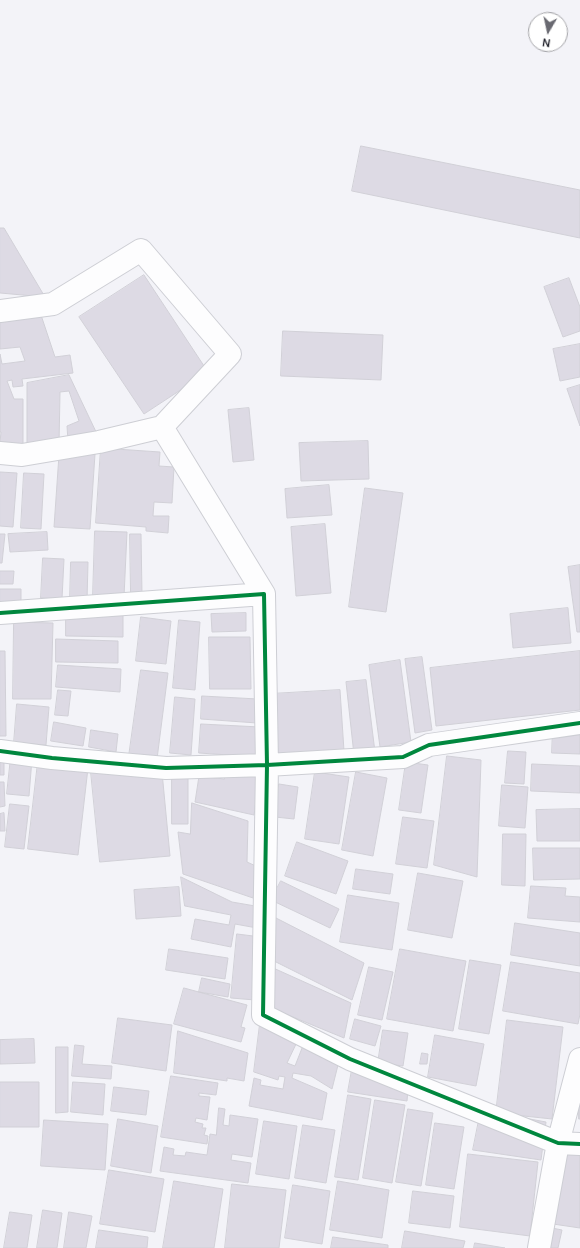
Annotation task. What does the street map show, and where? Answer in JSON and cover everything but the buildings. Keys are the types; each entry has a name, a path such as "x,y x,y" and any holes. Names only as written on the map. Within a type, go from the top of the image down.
{"street":[{"path":"0,311 53,304 141,250 230,354 162,427 99,442 22,455 0,453"},
{"path":"162,427 264,594 267,765 263,1015 350,1058 558,1143 580,1144"},
{"path":"0,613 264,594"},
{"path":"0,751 52,758 166,768 267,765 403,757 430,745 580,723"},
{"path":"538,1248 558,1143 580,1059"}],"cycle path":[{"path":"0,613 264,594 267,765 263,1015 350,1059 558,1143 580,1144"},
{"path":"0,751 52,758 166,768 267,765 403,757 429,745 580,723"}]}
